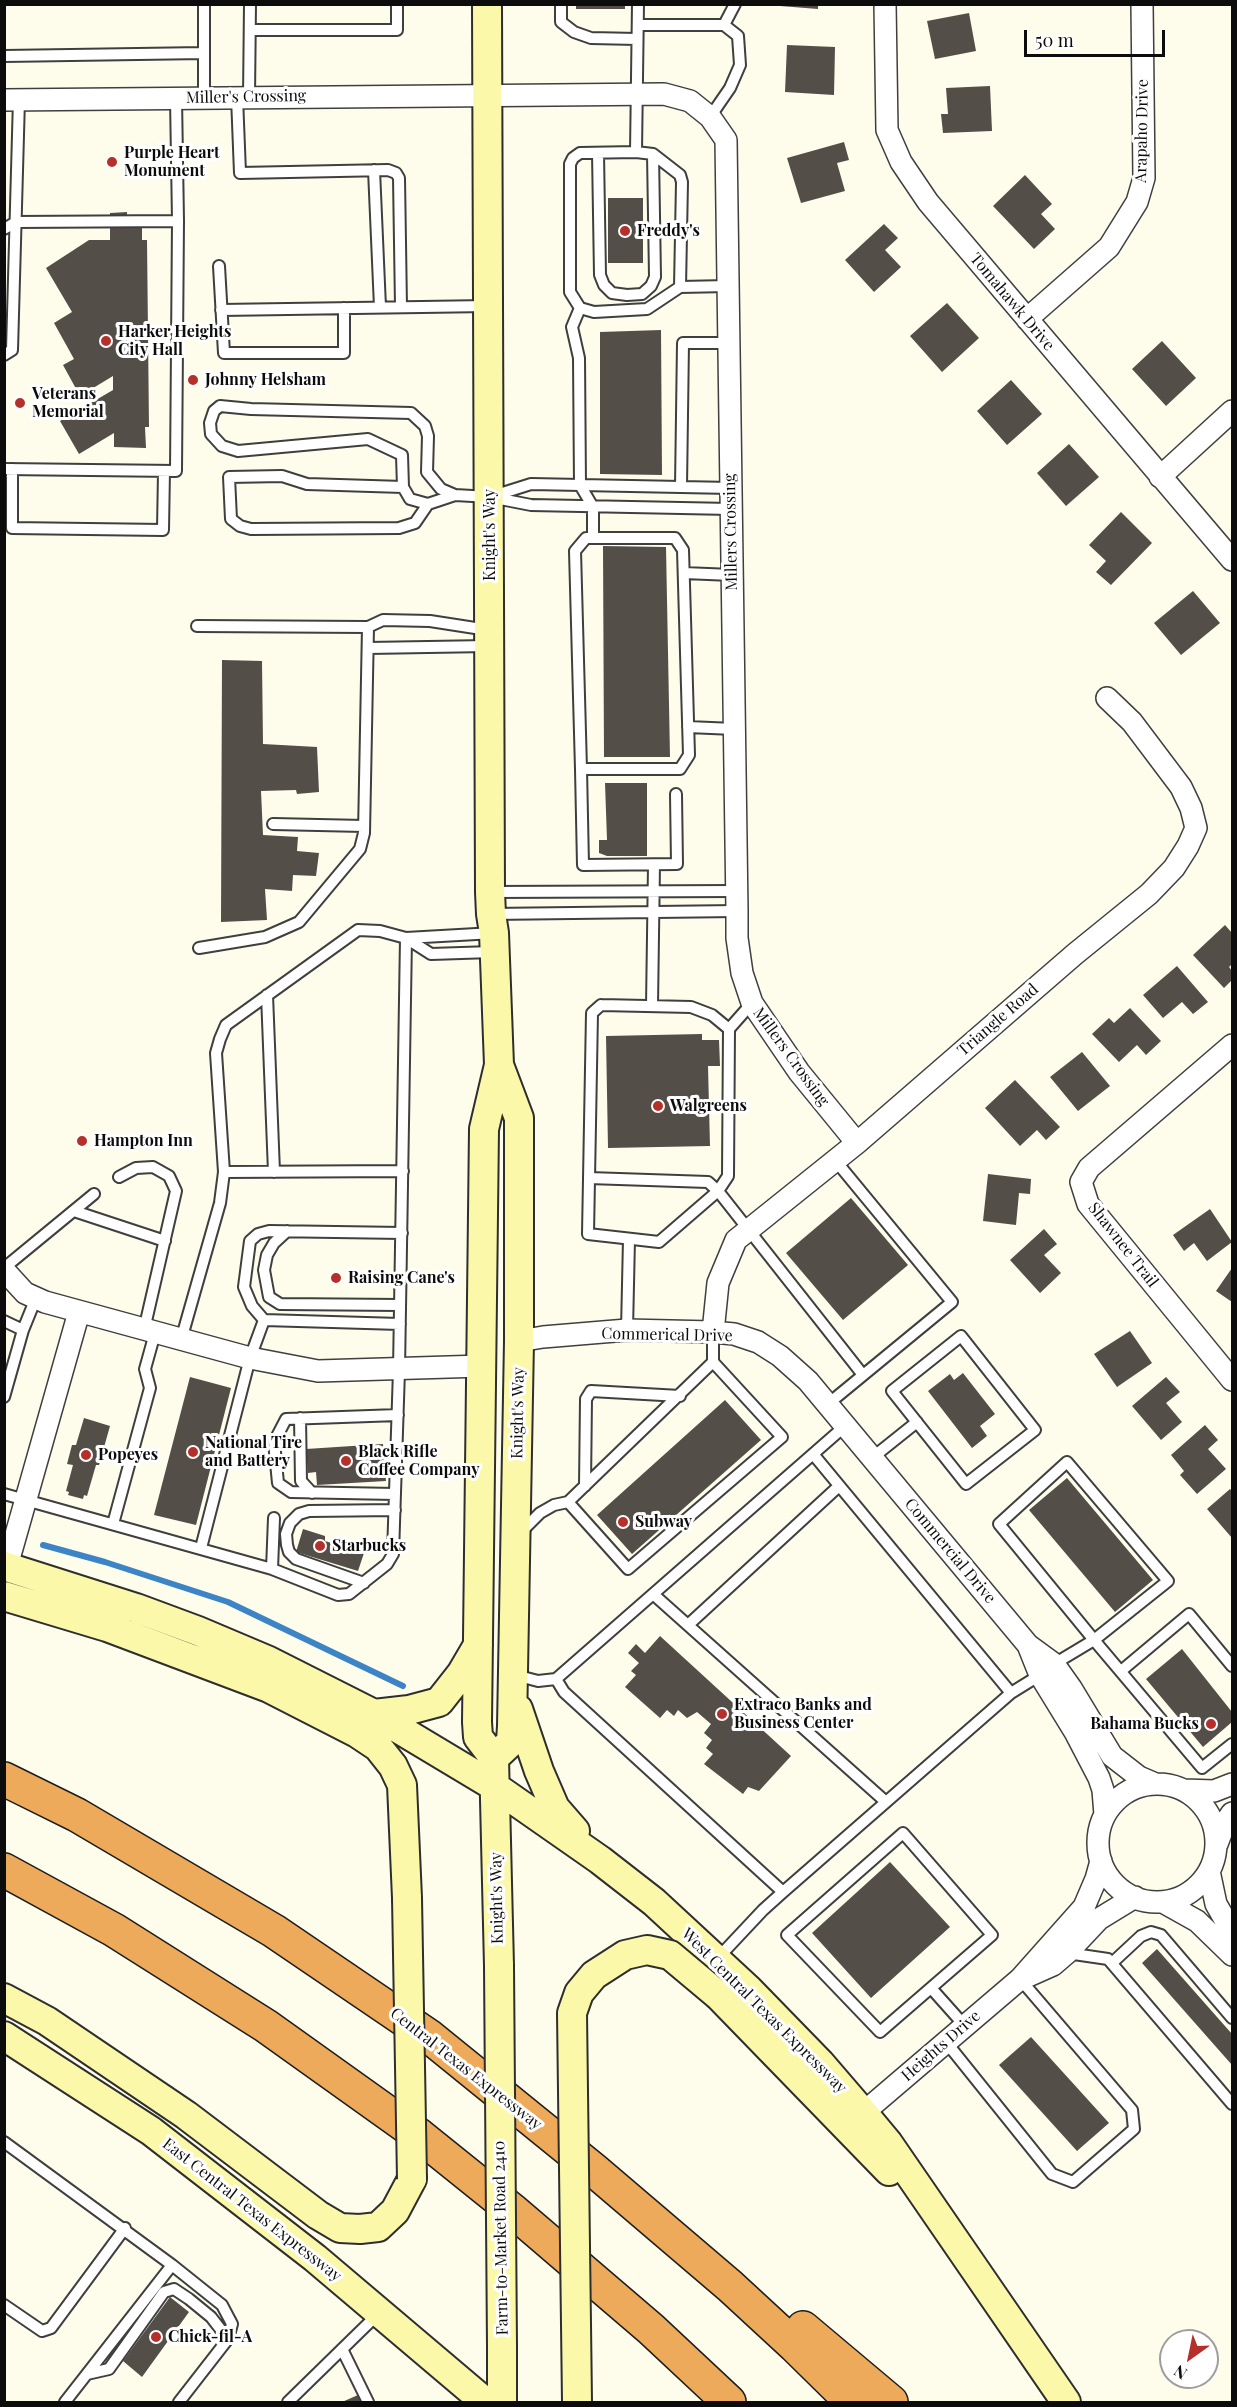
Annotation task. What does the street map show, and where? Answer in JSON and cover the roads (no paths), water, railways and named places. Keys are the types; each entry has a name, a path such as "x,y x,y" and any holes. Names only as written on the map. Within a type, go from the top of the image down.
{"highway":[{"name":"Central Texas Expressway","path":"4,1779 77,1815 274,1931 430,2037 594,2170 730,2286 852,2403"},
{"path":"4,1870 114,1930 256,2020 420,2136 512,2210 651,2329 729,2403"},
{"path":"730,2286 810,2332 891,2403"}],"main road":[{"name":"Knight's Way","path":"487,4 492,923 499,1065 484,1129 478,1737 494,1758 499,1966"},
{"name":"Knight's Way","path":"494,1758 511,1742 519,1341 519,1118 499,1065"},
{"path":"483,1209 500,1243 500,1301 504,1335 510,1342 519,1341"},
{"path":"6,1566 136,1608 269,1661 374,1714 494,1786"},
{"path":"4,1596 107,1627 269,1688 357,1733 378,1747 393,1766 402,1785 407,1898 411,2179 395,2211 378,2227 340,2228 318,2215 177,2109 47,2021 4,1998"},
{"path":"374,1714 409,1710 439,1702 461,1674 479,1643"},
{"path":"513,1683 539,1771 555,1808 600,1860"},
{"name":"West Central Texas Expressway","path":"494,1786 600,1860 654,1902 717,1959 820,2062 888,2143 1066,2403"},
{"path":"578,2403 572,2013 579,1993 594,1975 625,1955 647,1950 670,1954 719,1996 946,2228"},
{"name":"Farm-to-Market Road 2410","path":"499,1966 502,2403"},
{"name":"East Central Texas Expressway","path":"4,2036 151,2131 315,2258 485,2403"}],"street":[{"name":"Tomahawk Drive","path":"885,4 887,130 901,162 928,202 1233,560"},
{"name":"Arapaho Drive","path":"1027,319 1109,247 1137,202 1144,178 1142,4"},
{"name":"Millers Crossing","path":"488,94 664,94 690,100 710,117 726,140 737,938 742,973 752,1003 799,1072 857,1143"},
{"name":"Miller's Crossing","path":"12,100 488,94"},
{"path":"1160,477 1233,411"},
{"name":"Triangle Road","path":"713,1332 718,1283 736,1240 857,1143 1075,954 1149,894 1174,868 1188,846 1196,828 1191,808 1181,787 1132,722 1107,698"},
{"name":"Shawnee Trail","path":"1233,1045 1089,1168 1081,1182 1088,1204 1233,1380"},
{"path":"4,1269 26,1293 36,1298 79,1312 250,1358 318,1371 482,1366"},
{"path":"6,1566 79,1312"},
{"name":"Commerical Drive","path":"519,1341 627,1330 734,1334 758,1342 787,1362 808,1381 872,1458"},
{"name":"Commercial Drive","path":"872,1458 1047,1669"},
{"path":"1047,1669 1071,1688 1112,1756 1139,1777 1153,1783 1181,1789 1214,1791 1233,1784"},
{"path":"1047,1669 1075,1732 1099,1778 1103,1790 1105,1815"},
{"path":"1153,1783 1128,1791 1112,1805 1105,1815 1098,1837 1104,1870 1116,1887 1135,1898 1154,1903 1173,1900 1193,1890 1209,1871 1217,1852 1214,1825 1197,1798 1181,1789"},
{"path":"1217,1844 1226,1823 1233,1814"},
{"path":"1020,1979 1084,1907 1096,1880 1101,1861"},
{"path":"1209,1871 1216,1904 1233,1932"},
{"path":"1020,1979 1053,1965 1099,1919 1135,1898"},
{"path":"1163,1902 1197,1921 1233,1955"},
{"name":"Heights Drive","path":"863,2113 1020,1979"}],"lane":[{"path":"204,4 204,97"},
{"path":"250,4 240,173 374,170 396,173 399,178 401,307"},
{"path":"250,30 397,30 397,4"},
{"path":"561,4 561,22 574,32 591,38 638,39"},
{"path":"636,152 638,4"},
{"path":"724,24 735,4"},
{"path":"638,25 724,24 738,36 740,65 730,88 710,117"},
{"path":"4,56 204,53"},
{"path":"164,471 163,530 12,528 8,469 176,471 176,98"},
{"path":"4,355 12,350 9,288 16,222 12,100"},
{"path":"680,286 682,182 680,175 654,154 580,153 573,158 570,164 570,292 580,308 594,312 647,309 680,286 728,286"},
{"path":"598,153 600,275 604,285 612,293 627,295 642,294 651,286 655,277 654,154"},
{"path":"374,170 380,307"},
{"path":"4,229 16,222 177,220"},
{"path":"219,266 224,353 344,353 344,308"},
{"path":"221,310 489,306"},
{"path":"580,308 572,327 579,358 580,485 593,507 593,538"},
{"path":"681,487 683,343 729,343"},
{"path":"455,495 429,504 410,499 403,487 402,455 368,439 238,451 222,446 211,434 210,423 214,411 220,406 251,409 411,412 424,426 428,436 427,472 441,489 455,495 490,497 531,505 593,507 731,498"},
{"path":"403,487 307,484 282,476 230,477 231,519 251,530 399,528 415,523 429,504"},
{"path":"490,497 531,484 681,487 731,498"},
{"path":"580,769 680,769 689,755 683,550 675,538 586,538 575,551 580,769 583,865 677,864 676,794"},
{"path":"684,573 732,574"},
{"path":"197,626 368,627 383,620 430,621 490,638"},
{"path":"198,948 265,937 299,922 360,849 364,826 368,627"},
{"path":"368,648 490,638"},
{"path":"688,726 734,729"},
{"path":"273,824 364,826"},
{"path":"652,1006 654,865"},
{"path":"406,938 653,892 737,901"},
{"path":"181,1340 220,1203 224,1172 216,1053 226,1025 358,930 380,931 406,938 431,954 492,923 653,912 737,901"},
{"path":"4,1494 272,1569 338,1595 349,1594 387,1564 393,1554 398,1414 406,938"},
{"path":"267,995 274,1172"},
{"path":"729,1029 712,1015 691,1007 601,1005 592,1013 588,1234 659,1242 718,1191 728,1176 729,1029 752,1003"},
{"path":"828,1404 952,1302 835,1160"},
{"path":"113,1524 150,1388 145,1369 150,1331 176,1191 169,1176 153,1167 136,1168 118,1177"},
{"path":"224,1172 403,1171"},
{"path":"589,1178 708,1182 718,1191 863,1375"},
{"path":"4,1269 94,1194"},
{"path":"74,1211 165,1241"},
{"path":"400,1324 264,1320 252,1306 244,1287 250,1241 258,1234 287,1231 402,1233"},
{"path":"287,1231 267,1255 264,1270 269,1297 280,1304 400,1305"},
{"path":"627,1330 629,1239"},
{"path":"4,1397 23,1330 36,1298"},
{"path":"201,1548 250,1358 264,1320"},
{"path":"4,1321 23,1330"},
{"path":"568,1502 628,1569 782,1437 713,1362 713,1332"},
{"path":"961,1336 1035,1430 966,1484 917,1422 892,1390 961,1336"},
{"path":"516,1538 540,1513 554,1505 568,1502 713,1362"},
{"path":"585,1486 586,1399 591,1391 680,1396"},
{"path":"395,1494 291,1492 278,1483 274,1442 286,1419 398,1414"},
{"path":"300,1418 301,1482 312,1492"},
{"path":"872,1458 917,1422"},
{"path":"513,1683 556,1679 845,1426"},
{"path":"813,1454 1011,1693"},
{"path":"717,1959 763,1910 1011,1693 1095,1640 1168,1581 1067,1462 999,1524 1095,1640 1203,1768 1233,1744"},
{"path":"688,1625 839,1486"},
{"path":"364,1583 296,1559 286,1545 286,1534 290,1523 299,1514 309,1510 394,1510"},
{"path":"272,1569 274,1518"},
{"path":"653,1594 886,1802"},
{"path":"1121,1671 1189,1614 1233,1666"},
{"path":"556,1679 564,1692 783,1892"},
{"path":"903,1833 992,1935 931,1988 880,2032 787,1935 903,1833"},
{"path":"1110,1961 1141,1936 1151,1932 1161,1935 1233,2018"},
{"path":"1067,1953 1110,1961 1233,2104"},
{"path":"946,2042 1052,2174 1073,2182 1134,2129 1132,2110 1020,1979"},
{"path":"931,1988 964,2025"},
{"path":"7,2148 125,2228 222,2305 228,2313 232,2324 228,2339 179,2403"},
{"path":"4,2305 42,2331 51,2328 125,2228"},
{"path":"65,2403 172,2265"},
{"path":"87,2374 108,2369 164,2292 174,2289 211,2317 228,2339"},
{"path":"288,2403 380,2312"},
{"path":"342,2349 368,2403"}],"waterway":[{"path":"43,1545 105,1562 228,1602 403,1686"}],"place":[{"name":"Purple Heart Monument","path":"112,162"},
{"name":"Freddy's","path":"625,231"},
{"name":"Harker Heights City Hall","path":"106,341"},
{"name":"Johnny Helsham","path":"193,380"},
{"name":"Veterans Memorial","path":"20,403"},
{"name":"Walgreens","path":"658,1106"},
{"name":"Hampton Inn","path":"82,1141"},
{"name":"Raising Cane's","path":"336,1278"},
{"name":"National Tire and Battery","path":"193,1452"},
{"name":"Popeyes","path":"86,1455"},
{"name":"Black Rifle Coffee Company","path":"346,1461"},
{"name":"Subway","path":"623,1522"},
{"name":"Starbucks","path":"320,1546"},
{"name":"Extraco Banks and Business Center","path":"722,1714"},
{"name":"Bahama Bucks","path":"1211,1724"},
{"name":"Chick-fil-A","path":"156,2337"}]}
